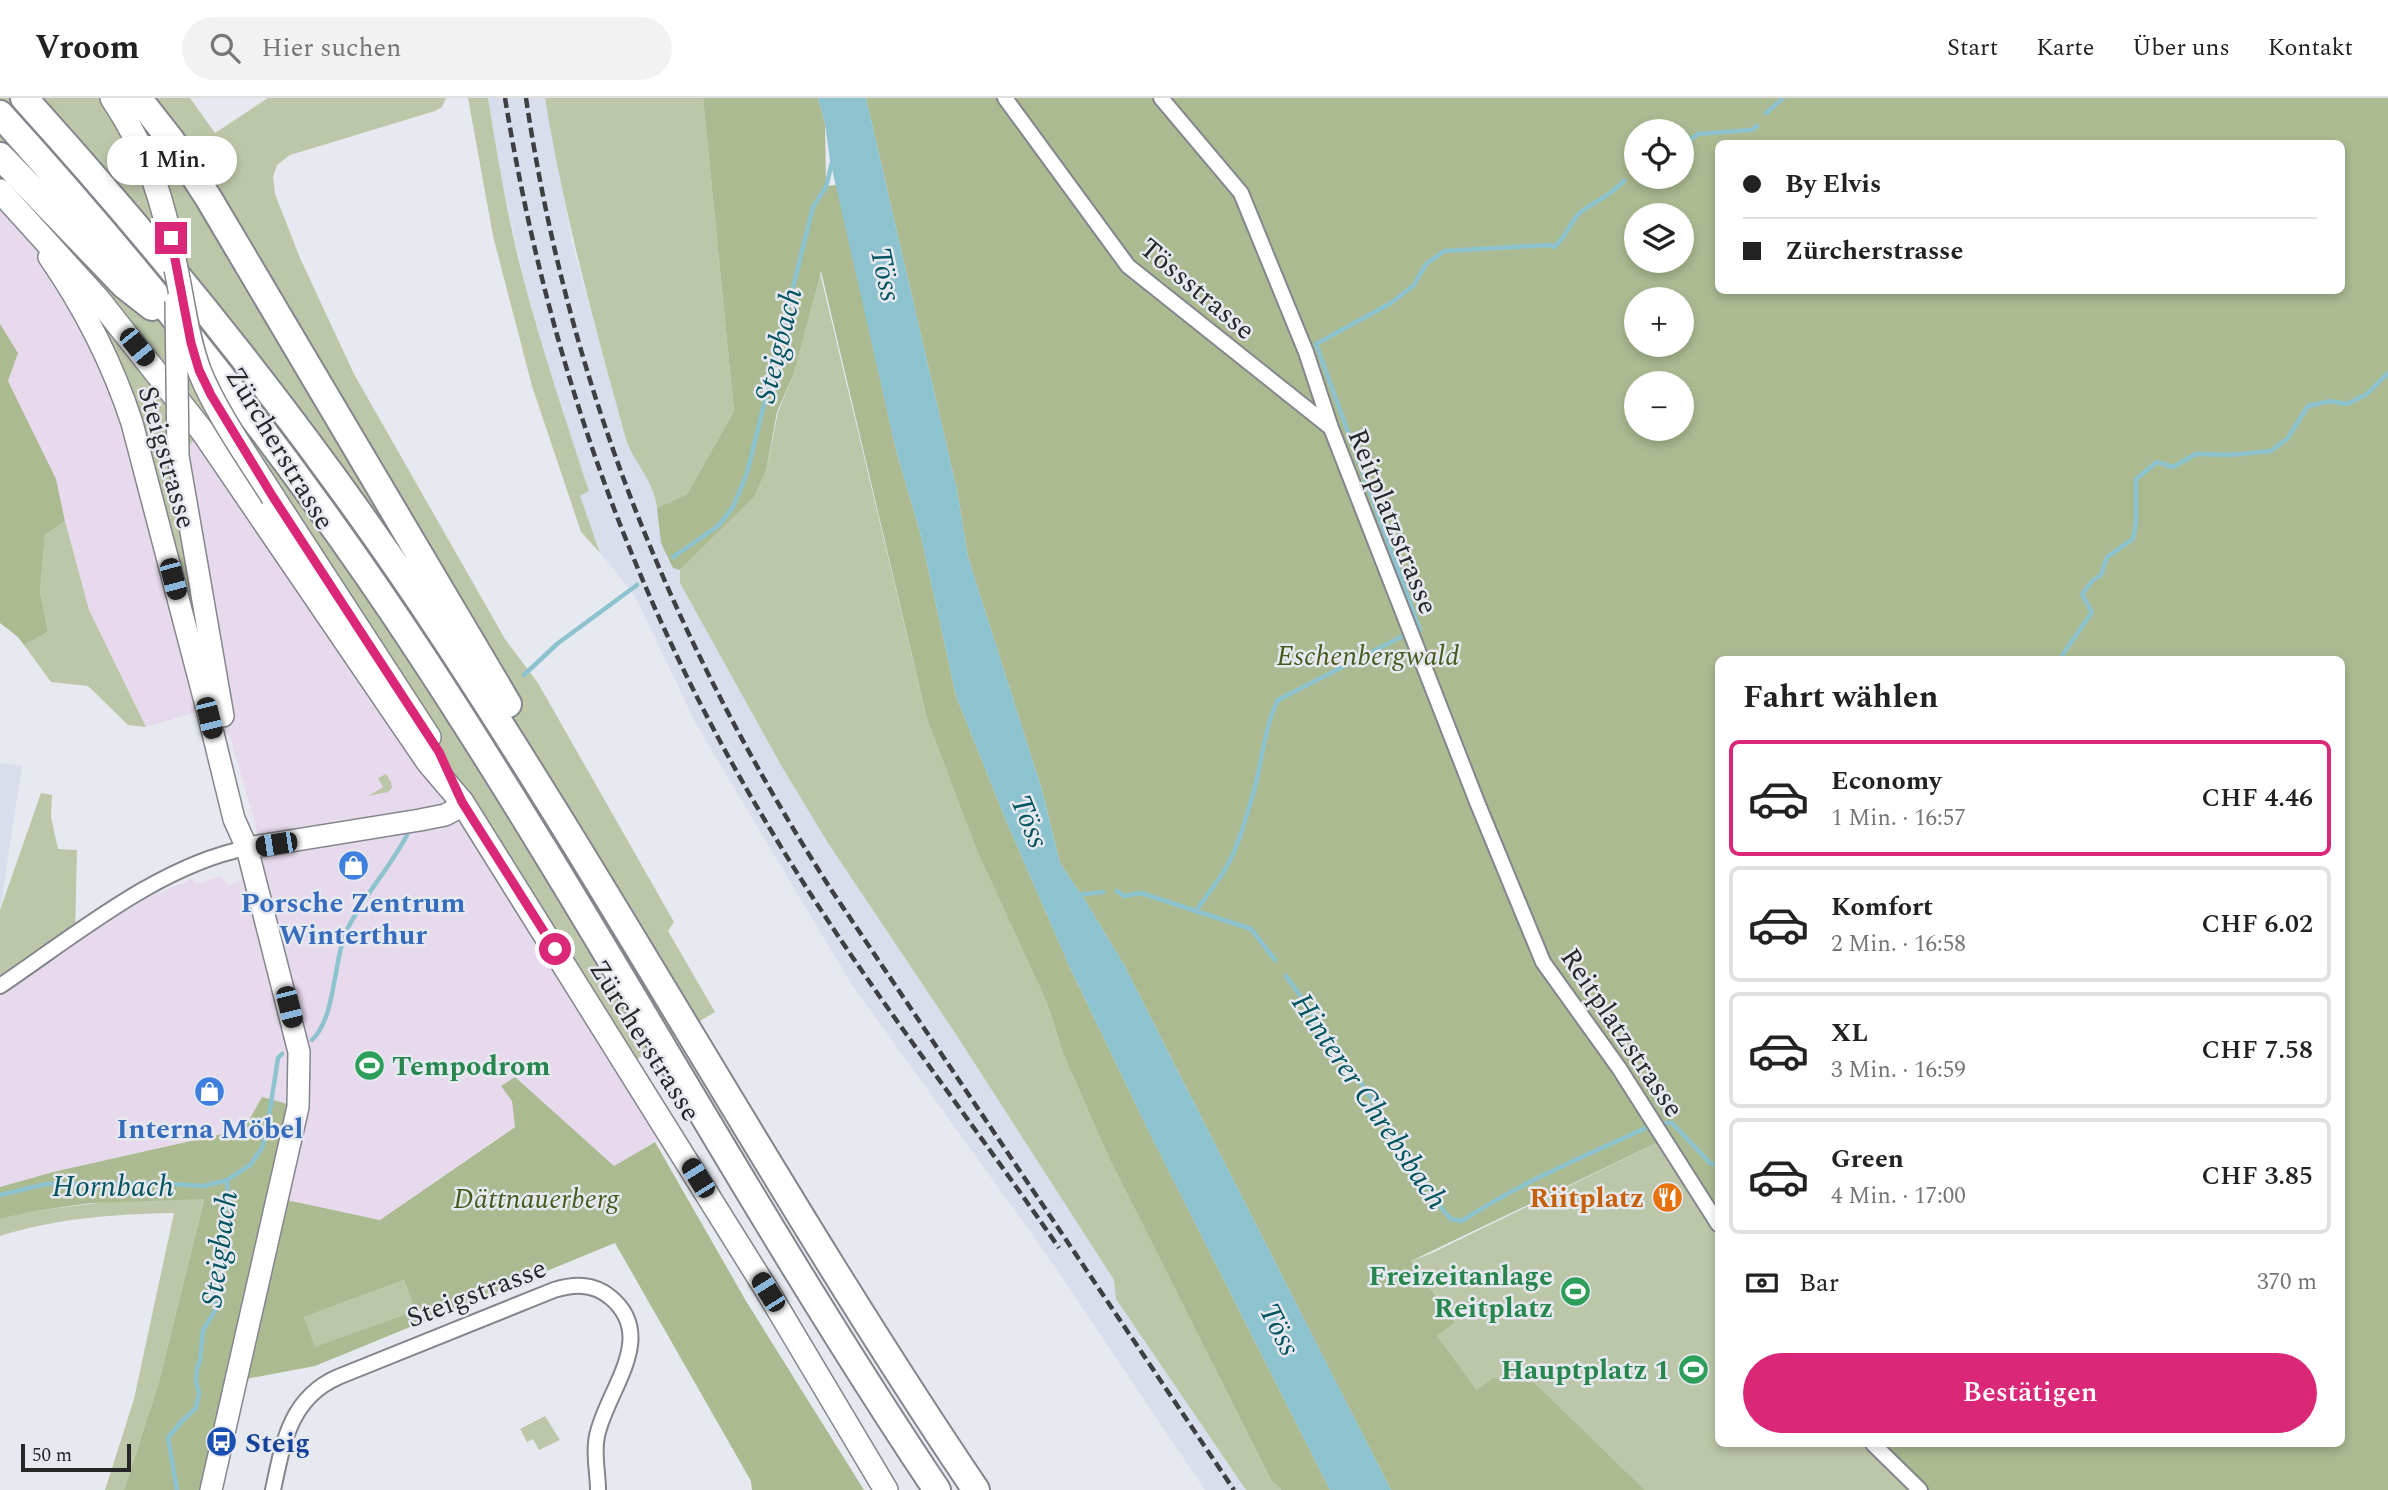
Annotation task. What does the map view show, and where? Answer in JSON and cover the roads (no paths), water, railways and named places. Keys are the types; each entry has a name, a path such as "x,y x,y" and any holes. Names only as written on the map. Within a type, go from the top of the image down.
{"highway":[{"path":"24,98 166,261 310,445 444,638 601,886 825,1257 976,1490"},
{"path":"138,98 171,140 209,199 543,762 601,886"},
{"path":"0,114 92,218 192,338 333,525 433,674 531,829 833,1330 937,1490"},
{"path":"0,156 124,285 192,338"}],"main road":[{"name":"Zürcherstrasse","path":"113,98 145,154 167,220 191,343 204,382 273,497 439,752 463,804 768,1292 886,1490"},
{"name":"Zürcherstrasse","path":"0,191 98,299 196,422 428,762 463,804"},
{"name":"Steigstrasse","path":"24,220 90,321 121,390 167,553 233,819 247,848 299,1052 298,1107 211,1490"},
{"name":"Steigstrasse","path":"176,269 178,456 218,695 247,815 247,848"},
{"path":"247,848 445,815 463,804"}],"street":[{"name":"Tössstrasse","path":"1005,98 1128,266 1331,428"},
{"name":"Reitplatzstrasse","path":"1161,98 1241,193 1306,352 1331,428 1477,802 1543,961 1619,1068 1715,1219"},
{"path":"0,986 153,883 201,862 247,848"},
{"name":"Steigstrasse","path":"273,1490 290,1422 302,1403 318,1388 338,1377 554,1290 580,1286 595,1288 613,1299 626,1317 631,1336 629,1354 597,1435 598,1490"},
{"path":"1876,1447 1920,1490"}],"water":[{"name":"Töss","path":"818,98 866,98 957,490 968,557 1042,790 1060,863 1123,963 1391,1490 1330,1490 1149,1132 1071,970 1007,823 956,696 920,532 896,450"}],"waterway":[{"path":"1766,113 1783,98"},
{"path":"1694,137 1698,134 1752,130 1757,126"},
{"name":"Steigbach","path":"673,557 718,526 733,507 747,473 813,207 826,187 832,162"},
{"path":"1420,630 1316,344 1391,303 1414,285 1426,264 1444,251 1550,245 1554,247 1582,211 1624,181"},
{"name":"Hinterer Chrebsbach","path":"2062,656 2092,612 2082,594 2092,581 2101,575 2107,557 2133,539 2136,523 2136,479 2157,462 2173,467 2196,454 2230,455 2271,451 2287,439 2308,406 2330,401 2347,404 2367,394 2388,373"},
{"name":"Steigbach","path":"524,675 557,644 637,585"},
{"path":"1196,911 1223,872 1239,840 1256,782 1269,722 1278,700 1401,637"},
{"name":"Steigbach","path":"312,1040 326,1018 346,932 407,835"},
{"name":"Hinterer Chrebsbach","path":"1117,891 1124,896 1141,893 1251,929 1275,960"},
{"name":"Hinterer Chrebsbach","path":"1076,895 1103,892"},
{"name":"Hinterer Chrebsbach","path":"1286,976 1322,1032 1356,1075 1451,1219 1462,1221 1529,1182 1646,1128"},
{"name":"Hornbach","path":"0,1195 46,1184 156,1183 204,1186 227,1180 250,1165 262,1148 278,1058 282,1054"},
{"name":"Hinterer Chrebsbach","path":"1666,1123 1672,1123 1710,1163 1715,1164"},
{"name":"Steigbach","path":"177,1490 168,1438 196,1408 199,1393 196,1382 197,1368 203,1330 216,1309 212,1290 220,1257 221,1224 228,1201 227,1180"}],"railway":[{"path":"505,98 523,196 572,387 639,572 680,662 725,750 808,890 1059,1248"},
{"path":"526,98 545,205 570,310 600,411 636,511 677,608 724,704 775,798 832,891 1234,1490"}],"place":[{"name":"Porsche Zentrum Winterthur","path":"353,865"},
{"name":"Tempodrom","path":"369,1065"},
{"name":"Interna Möbel","path":"210,1091"},
{"name":"Riitplatz","path":"1667,1197"},
{"name":"Freizeitanlage Reitplatz","path":"1576,1291"},
{"name":"Hauptplatz 1","path":"1693,1369"},
{"name":"Steig","path":"222,1442"}],"park label":[{"name":"Eschenbergwald","path":"1368,655"},
{"name":"Dättnauerberg","path":"536,1198"}]}
